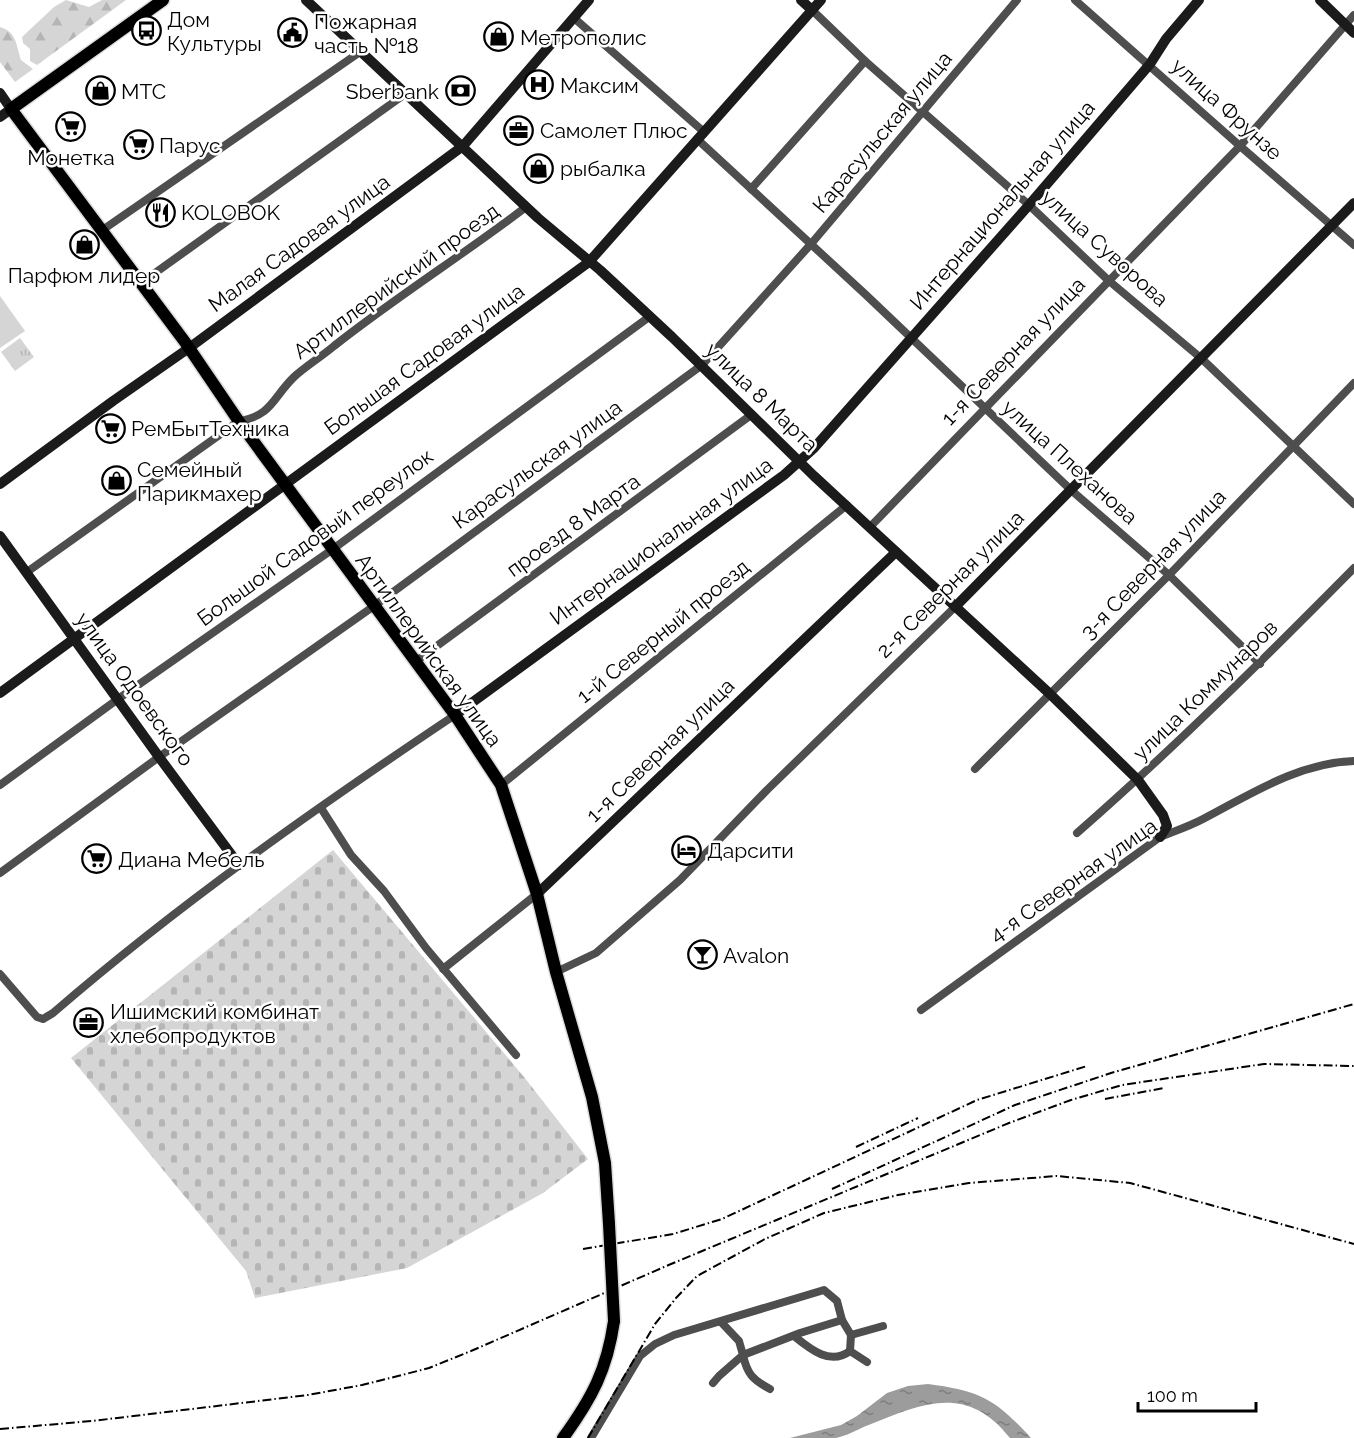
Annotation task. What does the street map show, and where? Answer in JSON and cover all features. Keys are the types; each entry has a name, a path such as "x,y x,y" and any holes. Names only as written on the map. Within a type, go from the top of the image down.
{"main road":[{"path":"11,109 163,0"},
{"name":"Артиллерийская улица","path":"11,109 189,348 239,421 455,715 501,785 537,894 556,972 592,1097 605,1162 614,1321 610,1348 603,1373 591,1397 563,1438"}],"street":[{"name":"улица 8 Марта","path":"306,0 526,207 590,262 702,365 847,506 1050,694 1138,780 1163,814 1167,826"},
{"name":"Малая Садовая улица","path":"0,484 463,146 590,0"},
{"name":"улица Суворова","path":"801,0 865,61 1029,205 1108,280 1202,359 1354,504"},
{"name":"Большая Садовая улица","path":"0,693 590,262 821,0"},
{"name":"Карасульская улица","path":"0,873 159,757 374,606 702,365 811,244 1017,0"},
{"name":"улица Фрунзе","path":"1075,0 1354,244"},
{"name":"Интернациональная улица","path":"0,974 37,1017 43,1019 53,1013 136,942 239,865 455,715 775,482 814,448 1029,205 1150,64 1166,39 1199,0"},
{"path":"1320,0 1354,33"},
{"name":"1-я Северная улица","path":"870,527 1240,146 1354,15"},
{"name":"улица Плеханова","path":"574,18 701,135 751,189 1071,490 1169,575 1260,664"},
{"path":"101,231 360,52"},
{"path":"751,189 865,61"},
{"name":"Артиллерийская улица","path":"0,93 11,109"},
{"path":"141,283 185,254 405,94"},
{"path":"0,117 11,109"},
{"name":"2-я Северная улица","path":"556,972 596,953 680,880 766,790 955,607 1354,203"},
{"name":"Артиллерийский проезд","path":"27,573 239,421 253,419 273,405 294,377 371,317 526,207"},
{"name":"Большой Садовый переулок","path":"0,785 118,699 333,549 649,317"},
{"name":"3-я Северная улица","path":"975,769 1169,575 1354,383"},
{"name":"проезд 8 Марта","path":"415,662 751,415"},
{"name":"1-й Северный проезд","path":"501,785 847,506"},
{"name":"улица Одоевского","path":"0,536 239,865"},
{"name":"1-я Северная улица","path":"443,969 537,894 896,552"},
{"name":"улица Коммунаров","path":"1077,833 1138,780 1260,664 1354,568"},
{"name":"4-я Северная улица","path":"921,1010 1160,837 1179,830 1285,777 1331,762 1354,761"},
{"path":"321,808 351,855 391,899 443,969 516,1055"},
{"path":"1160,837 1167,826 1179,830"},
{"path":"591,1438 640,1356 655,1344 674,1335 824,1290 837,1301 842,1320 851,1335 850,1351 842,1357 829,1357 817,1353 794,1336"},
{"path":"713,1383 743,1355 842,1320"},
{"path":"721,1322 739,1341 746,1370 758,1383 770,1389"},
{"path":"851,1335 884,1326"},
{"path":"850,1351 867,1362"}],"green space":[{"path":"66,0 89,7 102,0 126,0 37,65 30,61 30,49 23,43 22,37 54,7"},
{"path":"0,27 10,32 17,44 21,60 33,69 15,82 0,62"},
{"path":"0,296 25,331 0,348"},
{"path":"20,338 34,357 15,371 1,352"},
{"path":"333,850 524,1077 588,1159 543,1193 407,1268 255,1298 246,1271 71,1058"}],"water":[{"path":"928,1384 961,1390 986,1399 1007,1414 1031,1438 1010,1438 977,1409 960,1404 942,1403 924,1405 836,1438 790,1438 841,1425 887,1393 908,1386"}],"railway":[{"path":"832,1189 1015,1105 1111,1073 1354,1004"},
{"path":"0,1429 92,1421 308,1395 362,1385 429,1368 671,1264 1009,1123 1071,1100 1122,1085 1264,1064 1354,1066"},
{"path":"583,1249 673,1234 722,1219 977,1100 1087,1066"},
{"path":"1105,1099 1164,1088"},
{"path":"856,1147 918,1118"},
{"path":"588,1438 655,1324 697,1276 765,1239 824,1213 898,1195 969,1183 1057,1176 1130,1183 1354,1244"}],"place":[{"name":"Дом Культуры","path":"146,31"},
{"name":"Пожарная часть №18","path":"293,33"},
{"name":"Метрополис","path":"499,37"},
{"name":"Максим","path":"539,85"},
{"name":"МТС","path":"100,91"},
{"name":"Sberbank","path":"460,91"},
{"name":"Монетка","path":"71,126"},
{"name":"Самолет Плюс","path":"519,130"},
{"name":"Парус","path":"138,145"},
{"name":"рыбалка","path":"539,168"},
{"name":"KOLOBOK","path":"160,212"},
{"name":"Парфюм лидер","path":"84,244"},
{"name":"РемБытТехника","path":"110,428"},
{"name":"Семейный Парикмахер","path":"116,481"},
{"name":"Дарсити","path":"686,850"},
{"name":"Диана Мебель","path":"97,859"},
{"name":"Avalon","path":"702,955"},
{"name":"Ишимский комбинат хлебопродуктов","path":"89,1023"}]}
